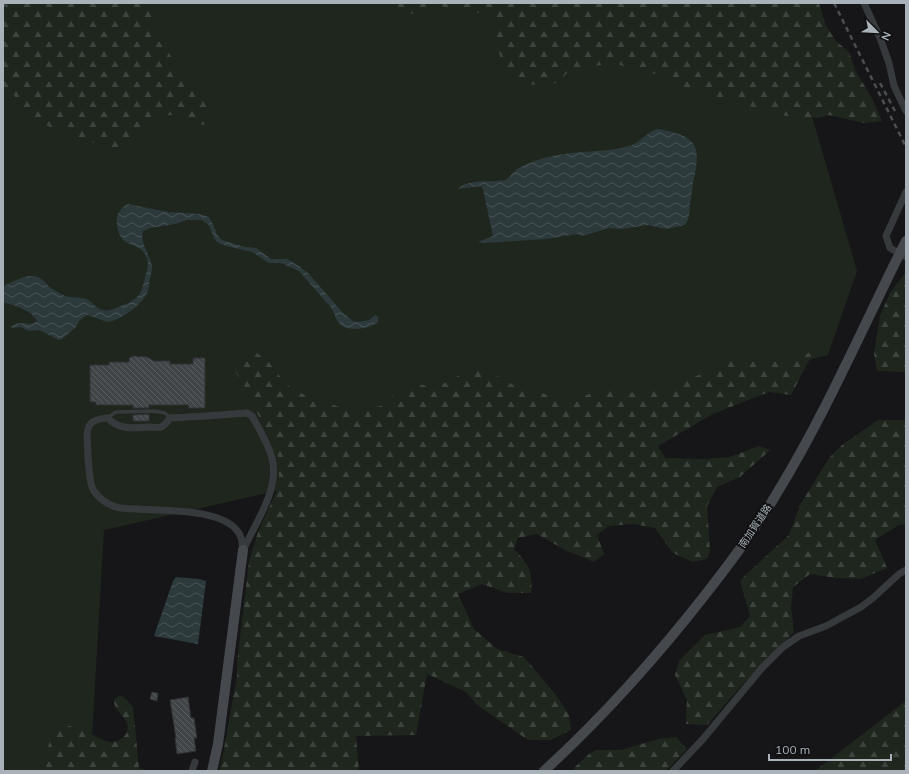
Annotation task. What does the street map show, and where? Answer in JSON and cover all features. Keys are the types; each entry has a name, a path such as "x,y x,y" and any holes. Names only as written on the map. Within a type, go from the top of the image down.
{"main road":[{"name":"南加賀道路","path":"544,771 584,735 634,682 675,634 752,534 777,494 804,445 906,240"},
{"path":"212,771 218,744 243,550"}],"street":[{"path":"864,3 880,38 889,63 894,86 906,111"},
{"path":"906,192 886,236 890,248 906,257"},
{"path":"247,413 252,416 270,454 273,468 273,478 264,506 243,550 240,535 235,528 221,518 211,515 186,512 120,508 113,506 102,499 93,490 90,473 87,432 89,425 95,420 108,418 113,423 128,428 162,427 170,418 247,413"},
{"path":"673,771 703,739 762,668 783,647 799,636 826,626 862,607 899,574 906,570"},
{"path":"192,771 195,762"}],"lane":[{"path":"108,418 117,412 154,411 165,413 170,418"}],"green space":[{"path":"3,3 762,3 786,26 857,271 828,355 294,487 104,530 90,771 3,771"},
{"path":"3,3 152,3 152,18 167,50 184,77 199,88 207,107 209,123 202,125 183,116 162,116 149,120 141,136 119,149 71,137 31,118 13,94 3,93"},
{"path":"387,3 819,3 826,26 836,41 849,52 856,72 872,98 882,121 864,123 829,115 818,118 786,116 685,88 656,74 635,70 614,63 574,69 567,73 557,83 542,85 519,84 502,64 489,13 461,13 441,6 429,11 416,13 391,13"},
{"path":"906,272 906,372 877,371 874,354 880,316 890,293"},
{"path":"816,347 791,395 769,392 713,414 658,446 665,458 704,459 730,457 759,446 770,450 740,477 717,487 707,506 710,551 707,559 693,562 673,553 655,528 633,524 609,526 597,535 604,554 594,562 565,550 537,534 518,538 514,549 529,569 531,593 507,593 482,584 458,594 474,629 497,649 524,657 556,695 569,715 571,730 551,740 528,740 477,705 466,692 427,674 416,735 356,736 359,771 219,771 237,676 237,663 249,561 258,532 278,488 279,478 278,457 245,387 234,369 235,359 245,353 257,353 267,360 286,384 295,391 345,409 356,411 381,406 399,391 419,384 435,388 469,370 488,371 519,388 538,390 552,398 577,400 602,387 628,393 662,389 704,373 716,363 746,359 768,362 800,359"},
{"path":"878,420 906,420 906,524 899,525 875,540 887,568 861,579 836,578 810,574 793,587 791,608 794,632 743,684 707,725 686,724 687,700 675,675 679,661 705,635 740,627 750,616 740,580 789,535 800,505 829,458 842,445"},
{"path":"119,696 124,697 133,707 139,768 149,771 46,771 47,750 55,724 67,725 80,729 108,742 117,741 124,737 128,730 126,721 114,703 114,699"},
{"path":"906,701 906,771 815,771 903,703"},
{"path":"676,737 687,749 666,771 573,771 575,767 589,754 596,750 621,750 658,739"}],"water":[{"path":"657,129 681,135 692,142 695,147 697,158 696,166 689,215 685,225 667,229 648,225 621,229 609,228 581,236 578,234 546,239 483,243 478,242 493,236 483,189 481,186 458,189 468,183 505,180 520,167 549,157 562,154 611,150 633,145 653,130"},
{"path":"128,204 168,212 200,214 209,217 217,235 222,240 245,247 256,248 271,259 287,259 309,274 343,313 353,321 358,322 369,320 375,315 378,317 378,322 359,329 343,326 338,322 329,305 299,271 281,263 269,263 252,252 226,246 217,242 209,225 202,220 187,220 175,224 150,228 143,231 142,239 152,266 148,291 142,301 125,315 113,321 107,322 88,315 80,320 75,328 59,340 39,330 29,331 21,327 11,328 15,324 32,324 37,321 35,317 27,311 3,302 3,286 18,279 30,276 42,279 51,288 63,295 86,299 103,310 109,310 129,303 137,297 142,288 148,261 143,251 123,240 118,231 117,217 120,211"},
{"path":"176,577 206,581 198,644 154,636 173,581"}],"building":[{"path":"133,356 147,357 154,361 170,361 170,364 193,364 193,358 205,358 205,408 188,408 189,405 149,405 149,408 133,408 133,405 96,405 96,402 90,402 90,365 109,365 109,362 129,362 129,358"},
{"path":"149,414 149,421 133,421 133,415"},
{"path":"152,692 158,693 157,701 150,699"},
{"path":"188,697 191,718 194,718 197,738 194,738 196,751 177,754 170,700"}],"railway":[{"path":"834,3 906,147"},
{"path":"880,83 895,111"}]}
